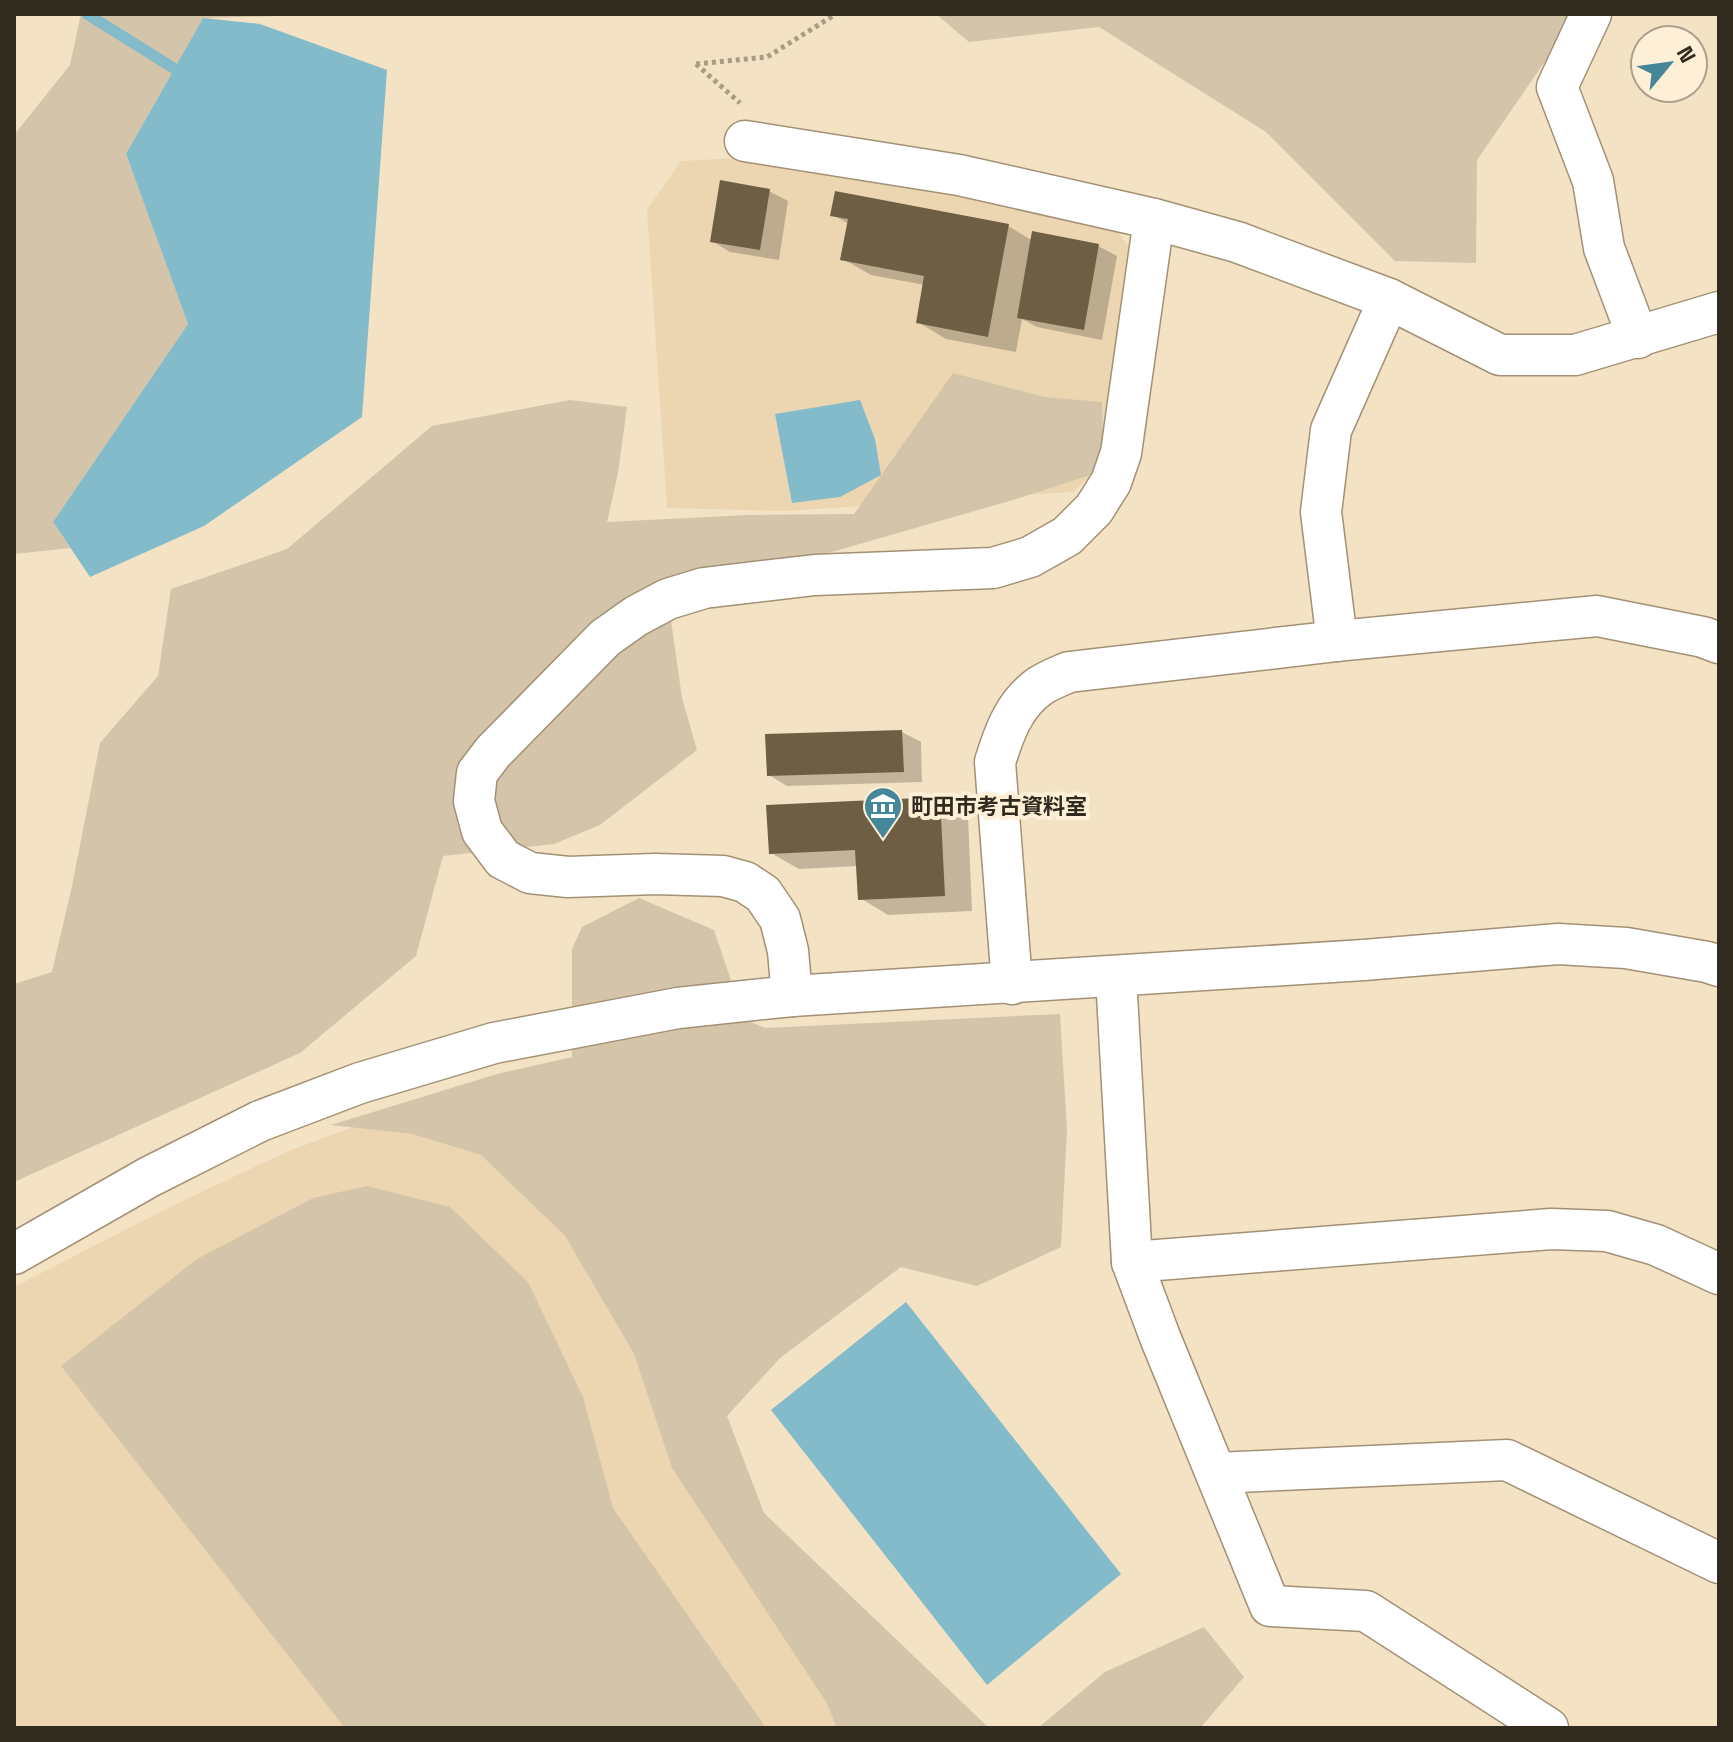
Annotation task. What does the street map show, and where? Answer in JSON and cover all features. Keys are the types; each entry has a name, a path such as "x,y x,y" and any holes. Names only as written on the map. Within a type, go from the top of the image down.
{"street":[{"path":"1591,14 1557,87 1593,181 1604,248 1638,338"},
{"path":"748,127 1154,219 1237,242 1389,299 1500,355 1575,355 1719,312"},
{"path":"792,996 788,951 780,919 763,894 745,882 723,876 655,874 568,877 530,873 503,859 482,831 474,801 477,773 493,752 605,638 668,599 704,588 815,575 993,568 1030,557 1067,536 1094,509 1111,482 1121,453 1154,219"},
{"path":"1337,641 1321,512 1331,430 1389,299"},
{"path":"1012,984 995,762 1004,733 1015,712 1039,687 1069,672 1337,641 1597,616 1703,637 1719,643"},
{"path":"14,1254 149,1177 246,1128 360,1083 494,1043 678,1008 792,996 1116,977 1558,944 1626,948 1719,966"},
{"path":"1116,977 1132,1262 1270,1606 1366,1611 1548,1728"},
{"path":"1132,1262 1551,1229 1607,1231 1656,1245 1719,1274"},
{"path":"1216,1473 1507,1460 1719,1563"}],"path":[{"path":"748,127 696,64 767,57 836,14"}],"shaded area":[{"path":"81,14 285,14 203,18 126,154 188,324 53,522 70,548 14,554 14,135 70,65"},
{"path":"936,14 1567,14 1568,28 1477,160 1476,263 1395,261 1266,132 1099,27 969,42"},
{"path":"740,158 958,188 1113,225 1129,247 1105,440 1089,477 1074,492 786,511 667,508 647,210 681,161"},
{"path":"953,373 1044,397 1102,402 1103,471 1013,500 668,599 682,698 697,750 600,825 554,844 443,856 416,956 300,1053 14,1182 14,984 52,972 100,743 158,676 171,589 287,549 432,426 570,400 627,407 618,473 607,522 748,515 854,514"},
{"path":"639,898 714,930 744,1019 765,1028 1060,1014 1067,1129 1061,1247 977,1286 901,1267 780,1358 727,1416 764,1513 989,1728 837,1728 826,1702 672,1468 634,1354 565,1236 481,1155 412,1134 331,1125 497,1074 572,1057 572,949 582,927"},
{"path":"353,1127 412,1134 481,1155 565,1236 634,1354 672,1468 826,1702 837,1728 14,1728 14,1287 286,1152"},
{"path":"367,1186 450,1207 528,1282 583,1397 613,1508 766,1728 345,1728 61,1366 197,1259 313,1198"},
{"path":"1204,1627 1244,1677 1200,1728 1038,1728 1105,1672"}],"water":[{"path":"203,18 260,24 387,70 362,417 204,526 90,577 53,522 188,324 126,154"},
{"path":"860,400 875,439 881,475 840,497 792,503 775,414"},
{"path":"906,1302 1121,1574 987,1685 771,1410"}],"building":[{"path":"720,180 770,189 760,250 710,242"},
{"path":"835,191 1009,224 988,337 916,323 924,276 840,260 848,219 830,216"},
{"path":"1032,231 1099,244 1084,330 1017,318"},
{"path":"902,730 904,772 767,776 765,734"},
{"path":"940,797 945,896 858,900 855,850 769,854 766,805"}],"waterway":[{"path":"87,14 175,69"}],"place":[{"name":"町田市考古資料室","path":"883,840"}]}
